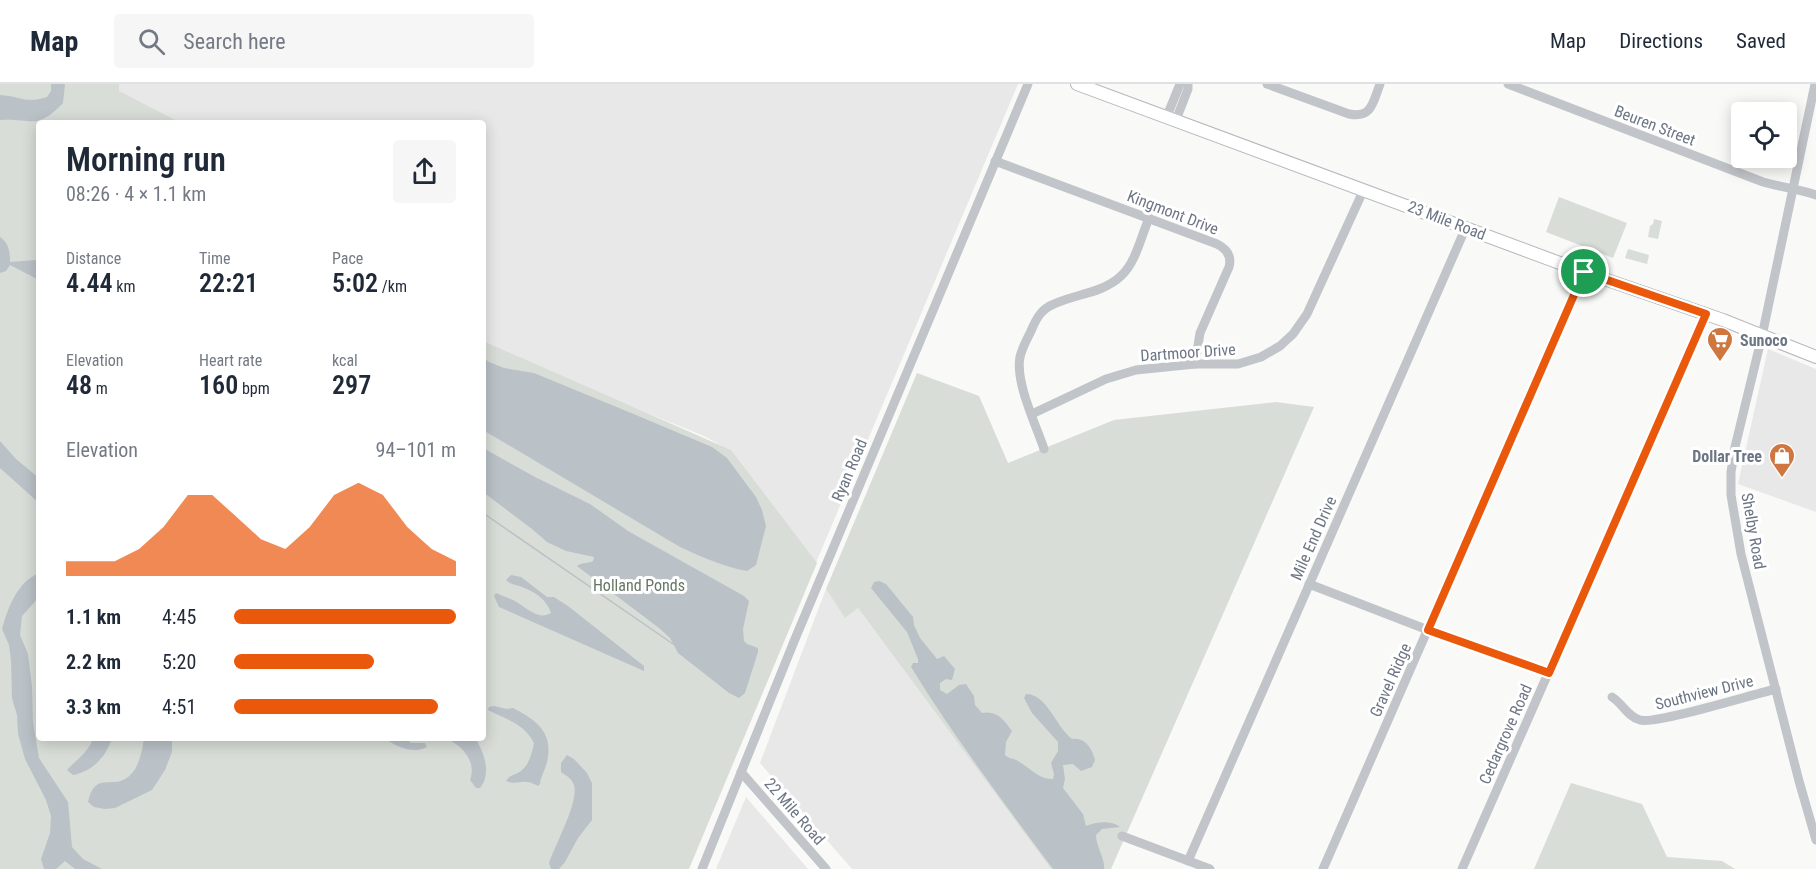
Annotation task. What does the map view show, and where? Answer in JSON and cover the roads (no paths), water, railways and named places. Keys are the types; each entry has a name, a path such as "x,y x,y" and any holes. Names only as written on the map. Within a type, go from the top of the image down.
{"main road":[{"name":"23 Mile Road","path":"1077,84 1584,272 1706,314 1816,357"}],"street":[{"name":"Ryan Road","path":"702,869 795,639 1028,84"},
{"path":"1172,118 1179,84"},
{"path":"1172,118 1188,89 1188,84"},
{"path":"1267,84 1358,116 1370,109 1380,84"},
{"name":"Beuren Street","path":"1508,84 1763,182 1816,195"},
{"name":"Shelby Road","path":"1815,84 1762,336 1735,447 1731,472 1731,495 1741,554 1799,782 1814,822 1816,840"},
{"name":"Kingmont Drive","path":"995,161 1225,248 1230,256 1229,267 1200,333 1195,364"},
{"name":"Dartmoor Drive","path":"1032,414 1116,376 1145,368 1195,364 1227,365 1247,362 1271,352 1293,334 1302,323 1364,189"},
{"path":"1044,449 1019,369 1022,351 1036,319 1051,304 1092,292 1120,277 1132,261 1149,218"},
{"name":"Mile End Drive","path":"1188,861 1466,227"},
{"name":"Gravel Ridge","path":"1323,869 1584,272"},
{"name":"Cedargrove Road","path":"1462,869 1706,314"},
{"path":"1309,584 1549,673"},
{"name":"Southview Drive","path":"1612,697 1630,715 1640,721 1645,721 1776,689"},
{"name":"22 Mile Road","path":"741,772 826,869"},
{"path":"1122,836 1210,869"}],"waterway":[{"path":"486,515 673,644"}],"place":[{"name":"Sunoco","path":"1720,363"},
{"name":"Dollar Tree","path":"1782,479"}],"park label":[{"name":"Holland Ponds","path":"639,585"}]}
